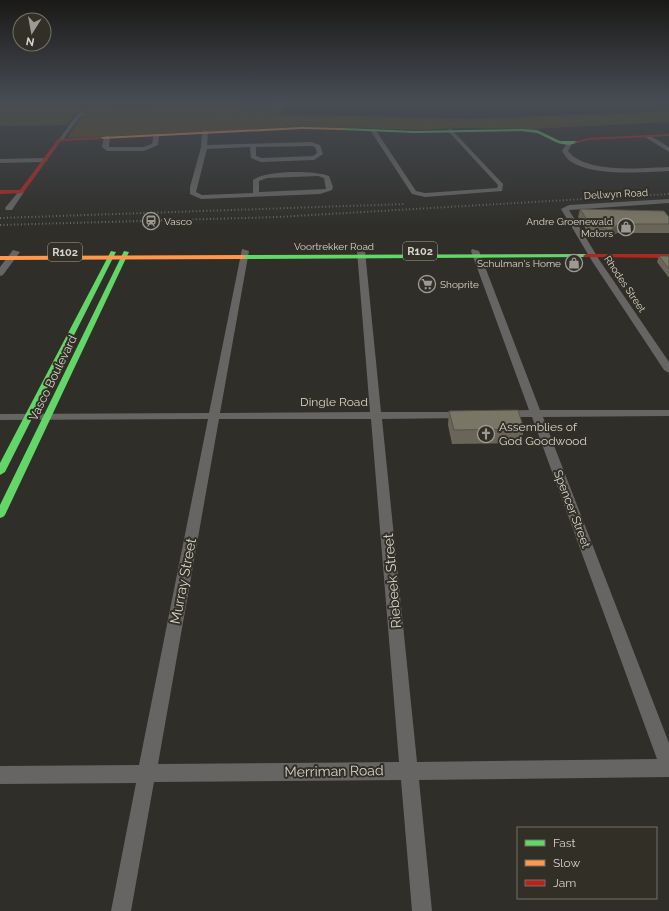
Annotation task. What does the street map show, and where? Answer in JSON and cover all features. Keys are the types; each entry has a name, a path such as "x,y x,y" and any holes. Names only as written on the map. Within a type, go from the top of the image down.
{"main road":[{"path":"0,192 21,192 57,144"},
{"name":"Voortrekker Road","path":"0,252 14,255 476,254 592,253 669,250"},
{"name":"Voortrekker Road","path":"592,253 669,256"},
{"name":"Vasco Boulevard","path":"0,515 125,254"},
{"name":"Voortrekker Road","path":"0,258 14,255"},
{"name":"Vasco Boulevard","path":"0,472 112,255"}],"street":[{"path":"106,144 105,147 107,149 144,149 155,145 155,144"},
{"path":"204,144 193,187 192,194 194,196 256,195 320,192 327,191 330,187 327,177 319,174 266,176 256,180 256,195"},
{"path":"204,147 314,144 318,146 320,154 314,158 258,160 253,157 253,146"},
{"path":"381,144 411,191 414,193 425,195 500,190 501,185 463,144"},
{"path":"569,144 565,149 567,155 577,161 595,167 629,171 669,169"},
{"path":"659,144 669,150"},
{"path":"0,161 45,160"},
{"path":"9,208 21,192"},
{"name":"Dellwyn Road","path":"565,209 569,207 664,203"},
{"name":"Rhodes Street","path":"565,209 669,370"},
{"name":"Murray Street","path":"121,911 245,254"},
{"name":"Riebeek Street","path":"361,254 422,911"},
{"name":"Spencer Street","path":"476,254 669,767"},
{"path":"0,274 14,255"},
{"path":"495,414 669,413"},
{"name":"Dingle Road","path":"0,417 472,414"},
{"name":"Merriman Road","path":"0,775 669,767"}],"building":[{"path":"580,209 664,211 669,217 669,224 619,224 610,230 599,227 593,223 589,223"},
{"path":"659,256 669,256 669,269"},
{"path":"518,410 524,429 454,430 449,411"}],"railway":[{"path":"0,225 278,217 669,194"},
{"path":"0,218 405,204"}],"traffic: fast":[{"path":"0,472 113,252"},
{"path":"0,515 126,252"},
{"path":"243,257 586,256"}],"traffic: slow":[{"path":"0,258 243,257"}],"traffic: jam":[{"path":"0,192 21,192 57,144"},
{"path":"586,256 669,256"}],"place":[{"name":"Vasco","path":"151,221"},
{"name":"Andre Groenewald Motors","path":"626,227"},
{"name":"Schulman's Home","path":"574,263"},
{"name":"Shoprite","path":"427,284"},
{"name":"Assemblies of God Goodwood","path":"486,434"}]}
